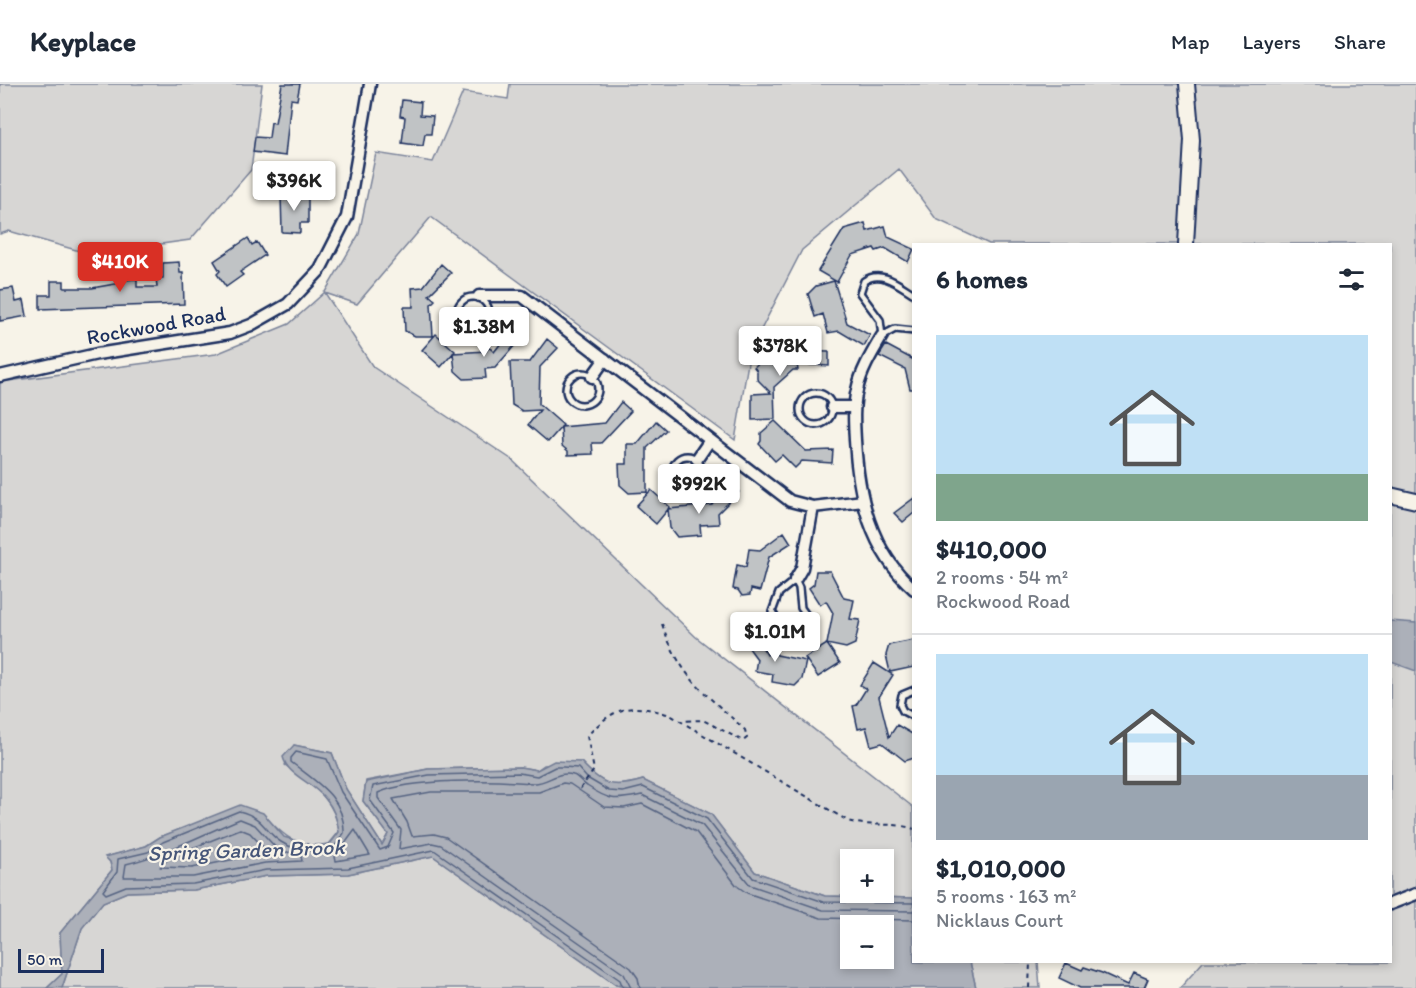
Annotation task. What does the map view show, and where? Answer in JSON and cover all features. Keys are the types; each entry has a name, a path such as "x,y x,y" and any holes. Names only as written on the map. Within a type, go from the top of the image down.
{"street":[{"name":"Rockwood Road","path":"0,376 97,354 230,333 251,325 288,304 305,288 329,257 350,207 370,84"},
{"path":"1186,243 1192,140 1187,84"},
{"path":"479,296 522,296 790,501 813,507 863,501"},
{"path":"882,336 862,373 854,407 856,465 863,501 878,545 911,582"},
{"path":"592,377 605,359"},
{"path":"832,407 854,407"},
{"path":"697,459 710,440"},
{"path":"1392,495 1416,501"},
{"path":"795,580 802,568 813,507"},
{"path":"1392,903 1416,894"}],"lane":[{"path":"912,293 884,277 876,276 864,281 860,288 861,298 880,320 882,336 895,329 912,331"},
{"path":"479,296 487,303 489,311 487,321 477,329 465,327 457,316 457,309 465,298 479,296"},
{"path":"581,373 592,377 597,384 596,397 583,405 572,401 566,388 572,377 581,373"},
{"path":"816,393 827,398 832,407 830,417 820,424 805,420 800,409 804,399 816,393"},
{"path":"686,456 697,459 702,470 700,477 689,484 679,482 674,472 675,462 686,456"},
{"path":"795,580 799,588 801,608 812,623 810,633 798,639 788,636 772,612 779,593 795,580"},
{"path":"912,691 902,695 900,705 903,711 912,716"}],"path":[{"path":"662,624 676,660 690,680 747,735 743,741 703,720 682,722"},
{"path":"580,789 594,770 587,736 603,718 626,707 650,708 682,722 848,820 873,825 903,825 912,828"},
{"path":"1029,988 1030,963"}],"shaded area":[{"path":"0,84 262,84 251,170 190,240 90,254 9,231 0,234"},
{"path":"510,84 1416,84 1416,988 1180,988 1202,963 1392,963 1392,243 987,243 936,219 899,169 802,250 750,351 735,440 431,217 357,304 325,293 373,367 511,459 696,637 912,806 912,898 894,898 894,849 840,849 840,896 825,896 755,872 711,814 643,780 616,785 602,781 581,762 544,765 537,770 520,767 428,769 366,781 363,801 388,834 382,845 346,789 332,753 294,745 285,765 320,793 333,810 337,820 339,832 329,844 299,843 277,829 263,814 191,826 160,837 146,846 106,857 112,870 60,933 62,974 47,988 0,988 0,382 216,354 289,324 325,292 359,234 376,153 433,162 463,92 508,99"},
{"path":"433,856 616,985 635,988 62,988 82,928 103,902 127,892 194,890 267,876 348,874"},
{"path":"970,963 1038,963 1040,988 976,988"}],"water":[{"path":"1392,621 1416,623 1416,671 1392,662"},
{"name":"Spring Garden Brook","path":"294,745 332,753 346,789 382,845 388,834 363,801 366,782 428,769 520,767 537,770 554,761 581,762 602,781 616,785 643,780 711,814 755,872 825,896 840,896 840,903 894,903 894,898 912,898 912,963 970,963 976,988 635,988 616,985 433,856 348,874 267,876 194,890 127,892 103,902 82,928 62,988 47,988 62,974 60,933 112,870 110,862 105,857 146,846 160,837 240,805 263,813 284,837 314,846 330,844 339,832 329,803 287,766 283,757"}],"building":[{"path":"282,84 300,84 297,100 291,99 285,156 253,152 255,137 269,138 271,122 275,123"},
{"path":"402,100 421,102 420,115 433,116 431,134 425,134 423,146 402,143 405,117 400,116"},
{"path":"281,194 308,195 308,223 300,223 300,233 282,232"},
{"path":"865,223 867,231 885,226 888,237 912,248 912,253 908,262 885,248 876,251 874,248 852,255 837,282 818,271 844,229"},
{"path":"248,238 252,245 257,242 265,255 240,272 243,275 226,287 217,274 220,271 214,261"},
{"path":"179,262 180,273 183,273 184,304 40,309 40,295 51,295 51,281 64,281 64,288 92,288 120,283 120,280 137,279 137,287 157,287 156,278 163,278 163,263"},
{"path":"441,264 451,273 429,295 435,300 431,304 433,336 415,336 405,331 404,307 413,307 412,288 423,287"},
{"path":"834,281 847,323 870,335 864,346 839,331 828,333 823,314 815,317 808,294 816,286"},
{"path":"13,288 16,302 24,300 27,316 0,321 0,290"},
{"path":"513,328 523,336 495,368 485,369 486,378 464,379 455,371 453,353 486,351 489,347 494,352"},
{"path":"436,334 455,351 441,367 422,350"},
{"path":"547,339 558,348 540,367 539,404 563,425 548,442 528,425 540,410 522,411 512,405 510,362 530,362"},
{"path":"886,345 912,359 912,389 910,389 905,369 879,356"},
{"path":"772,351 778,358 785,351 829,352 829,366 797,364 798,370 793,370 774,387 775,419 752,420 752,394 771,393 757,379 757,371 754,367"},
{"path":"621,402 631,411 601,443 592,443 593,454 568,455 568,451 562,446 561,427 605,423"},
{"path":"656,421 666,430 647,448 647,492 629,493 620,485 619,464 627,464 627,444 637,444"},
{"path":"775,421 806,451 833,450 832,463 802,461 795,468 782,455 775,461 759,444 761,433"},
{"path":"729,483 739,492 718,513 719,524 700,525 701,535 677,537 670,528 668,509 712,505"},
{"path":"651,490 670,507 656,524 636,506"},
{"path":"912,500 912,515 903,522 894,513"},
{"path":"784,532 791,543 769,557 760,591 751,589 750,595 742,596 738,590 733,589 737,565 746,567 749,549 760,550"},
{"path":"816,571 830,571 844,598 854,600 850,619 860,620 855,644 846,648 827,644 833,613 826,601 820,605 809,588 814,584"},
{"path":"751,629 767,655 774,650 777,655 806,661 802,679 795,686 772,682 773,674 755,671 757,659 740,636"},
{"path":"912,640 912,667 890,672 886,655 889,645"},
{"path":"827,644 840,663 818,677 805,658"},
{"path":"874,663 893,675 879,697 889,737 897,725 912,734 912,759 905,761 882,743 871,746 866,727 858,729 853,706 866,689 860,685"},
{"path":"1066,963 1082,970 1084,967 1102,973 1128,985 1134,973 1148,979 1144,988 1080,988 1059,978"}]}
